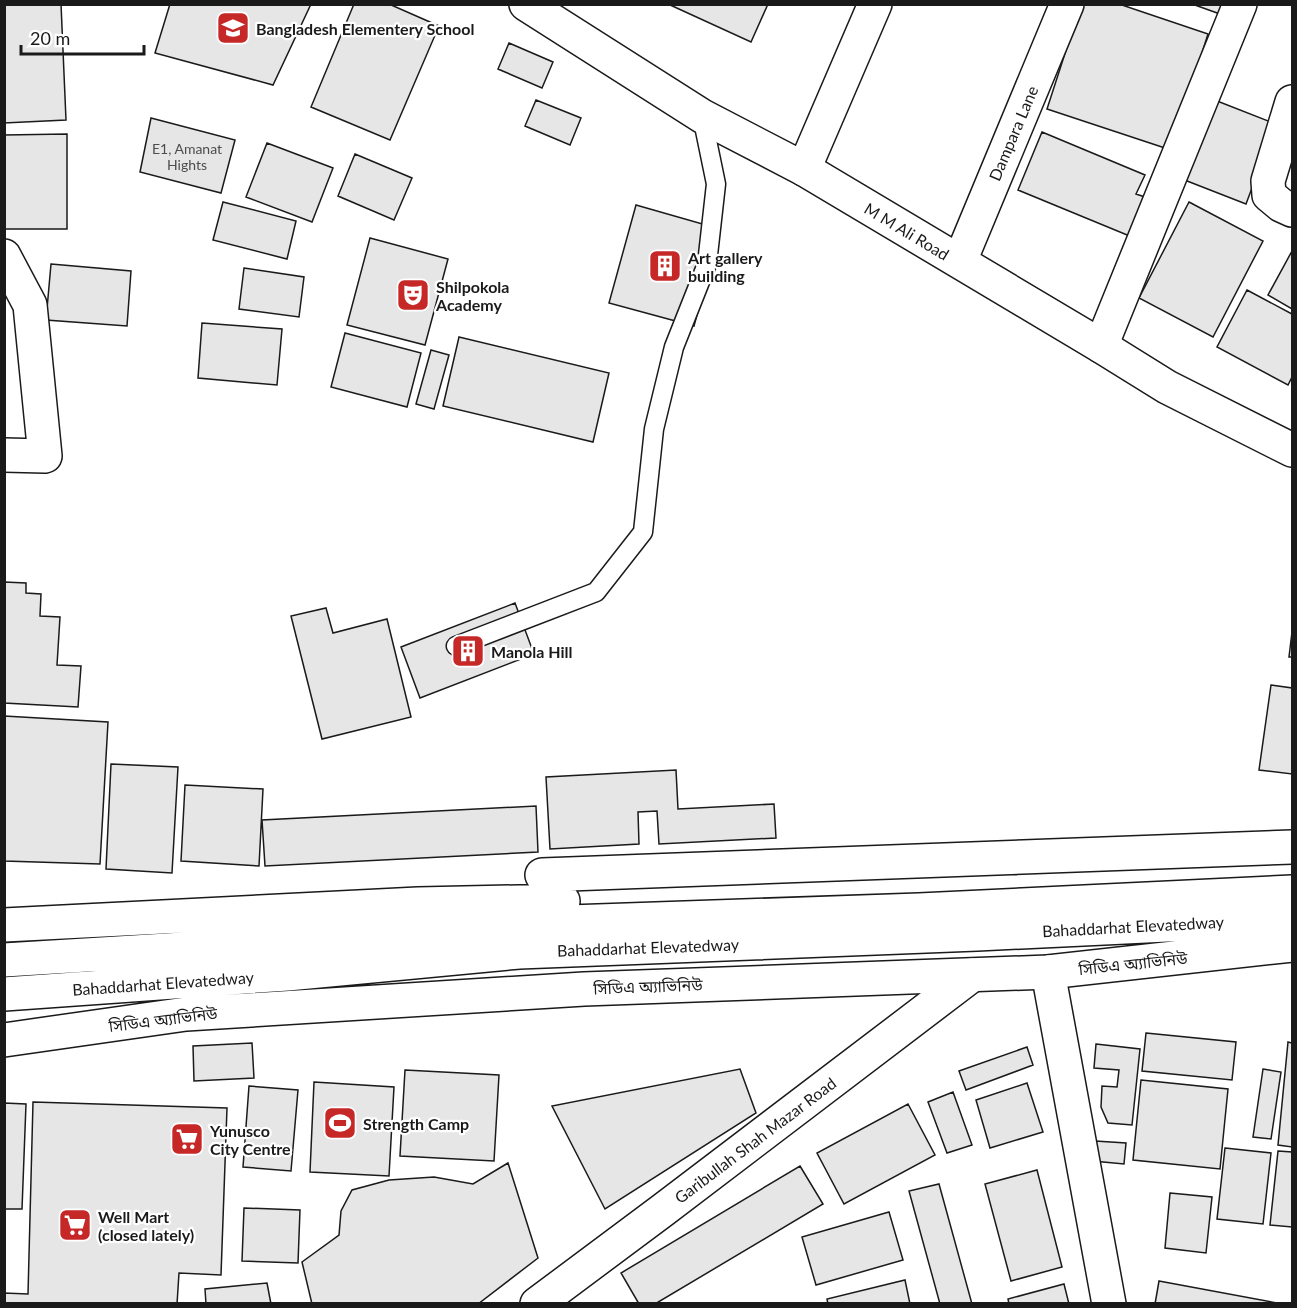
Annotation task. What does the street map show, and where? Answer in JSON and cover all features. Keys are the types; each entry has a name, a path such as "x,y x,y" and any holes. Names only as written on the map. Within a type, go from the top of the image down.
{"main road":[{"path":"804,169 875,4"},
{"name":"Dampara Lane","path":"960,261 1067,4"},
{"path":"1101,346 1240,4"},
{"name":"M M Ali Road","path":"528,5 702,116 804,169 1167,387 1293,450"},
{"path":"1293,102 1268,181 1269,195 1281,205 1293,210"},
{"path":"4,256 30,305 45,456 4,455"},
{"path":"542,875 1293,846"},
{"path":"4,925 418,904 954,892 1293,872"},
{"name":"Bahaddarhat Elevatedway","path":"4,960 249,945 540,923 919,910 1293,892"},
{"name":"Bahaddarhat Elevatedway","path":"4,994 287,974 519,952 1293,919"},
{"name":"সিডিএ অ্যাভিনিউ","path":"4,1040 186,1014 584,988 1048,972 1293,945"},
{"path":"1048,972 1109,1304"},
{"name":"Garibullah Shah Mazar Road","path":"537,1304 972,975"}],"lane":[{"path":"456,646 596,591 644,531 654,429 674,347 707,264 716,184 702,116"}],"building":[{"path":"4,4 61,4 66,120 4,123"},
{"path":"170,4 311,4 273,85 155,53"},
{"path":"354,4 389,4 439,26 390,140 311,107"},
{"path":"668,4 768,4 751,42"},
{"path":"1081,4 1119,4 1208,34 1171,150 1047,109"},
{"path":"1192,4 1224,4 1220,14"},
{"path":"509,43 553,62 542,88 498,69"},
{"path":"1212,99 1276,124 1246,204 1182,179"},
{"path":"536,100 581,118 570,145 525,126"},
{"path":"151,118 235,140 221,193 140,172"},
{"path":"1042,132 1145,175 1136,194 1148,198 1132,237 1018,190"},
{"path":"67,134 67,229 4,229 4,135"},
{"path":"267,143 333,168 312,222 246,197"},
{"path":"355,154 412,178 394,220 338,196"},
{"path":"223,202 296,221 287,259 213,240"},
{"path":"1189,202 1263,241 1213,337 1139,298"},
{"name":"Art gallery building","path":"636,205 720,229 694,326 609,303"},
{"path":"370,238 448,259 425,345 347,325"},
{"path":"1292,251 1292,309 1268,295"},
{"path":"51,264 131,271 127,326 46,320"},
{"path":"244,268 304,277 299,317 239,309"},
{"path":"1247,290 1292,314 1292,377 1288,385 1217,347"},
{"path":"202,323 282,329 277,385 198,378"},
{"path":"345,333 421,353 407,407 331,387"},
{"path":"459,337 609,373 593,442 443,406"},
{"path":"431,350 449,355 434,409 416,404"},
{"path":"4,582 26,583 26,593 41,594 40,616 60,617 57,665 81,666 78,707 4,703"},
{"name":"Manola Hill","path":"515,603 534,654 420,698 401,647"},
{"path":"326,608 333,633 387,619 411,717 322,739 291,616"},
{"path":"1292,632 1292,657 1289,657"},
{"path":"1271,685 1292,688 1292,774 1259,770"},
{"path":"4,716 108,722 100,864 4,861"},
{"path":"111,764 178,767 172,873 106,869"},
{"path":"676,770 678,809 774,804 776,838 659,844 657,811 638,812 639,844 550,849 546,777"},
{"path":"185,785 263,789 259,866 181,861"},
{"path":"536,806 538,852 265,866 262,820"},
{"path":"1146,1033 1236,1042 1232,1080 1142,1071"},
{"path":"1288,1042 1292,1043 1292,1147 1278,1145"},
{"path":"252,1043 254,1078 194,1081 193,1046"},
{"path":"1096,1044 1140,1049 1132,1125 1108,1123 1101,1107 1102,1086 1117,1087 1119,1070 1094,1068"},
{"path":"1027,1047 1033,1065 966,1090 959,1071"},
{"path":"740,1069 756,1113 605,1209 552,1106"},
{"path":"1263,1069 1281,1072 1271,1139 1253,1137"},
{"path":"405,1070 499,1075 494,1161 400,1156"},
{"path":"1141,1080 1228,1089 1220,1169 1133,1160"},
{"path":"314,1082 394,1087 389,1176 310,1172"},
{"path":"1027,1083 1043,1132 990,1148 976,1100"},
{"path":"249,1086 298,1090 291,1171 243,1167"},
{"path":"953,1092 972,1145 947,1153 928,1102"},
{"path":"33,1102 227,1108 221,1275 179,1273 177,1304 4,1304 4,1293 28,1294"},
{"path":"4,1103 26,1104 22,1209 4,1209"},
{"path":"908,1104 935,1155 844,1204 817,1153"},
{"path":"1095,1141 1126,1143 1124,1164 1093,1161"},
{"path":"1225,1148 1271,1153 1263,1224 1217,1219"},
{"path":"1278,1151 1292,1152 1292,1227 1270,1225"},
{"path":"508,1163 538,1258 478,1304 312,1304 302,1262 339,1235 341,1211 352,1190 389,1180 434,1177 473,1184"},
{"path":"800,1166 823,1204 655,1304 639,1304 621,1273"},
{"path":"1037,1170 1062,1267 1011,1281 985,1184"},
{"path":"939,1184 972,1304 940,1304 909,1191"},
{"path":"1170,1193 1212,1197 1206,1253 1165,1248"},
{"path":"244,1208 300,1210 298,1263 242,1261"},
{"path":"889,1212 903,1260 816,1285 802,1237"},
{"path":"905,1280 910,1304 828,1304 827,1299"},
{"path":"1159,1281 1277,1303 1155,1304"},
{"path":"267,1283 271,1304 206,1304 205,1289"},
{"path":"1064,1284 1069,1304 1009,1304 1008,1299"}],"place":[{"name":"Bangladesh Elementery School","path":"233,28"},
{"name":"Art gallery building","path":"665,266"},
{"name":"Shilpokola Academy","path":"413,295"},
{"name":"Manola Hill","path":"468,651"},
{"name":"Strength Camp","path":"340,1123"},
{"name":"Yunusco City Centre","path":"187,1139"},
{"name":"Well Mart (closed lately)","path":"75,1225"}]}
